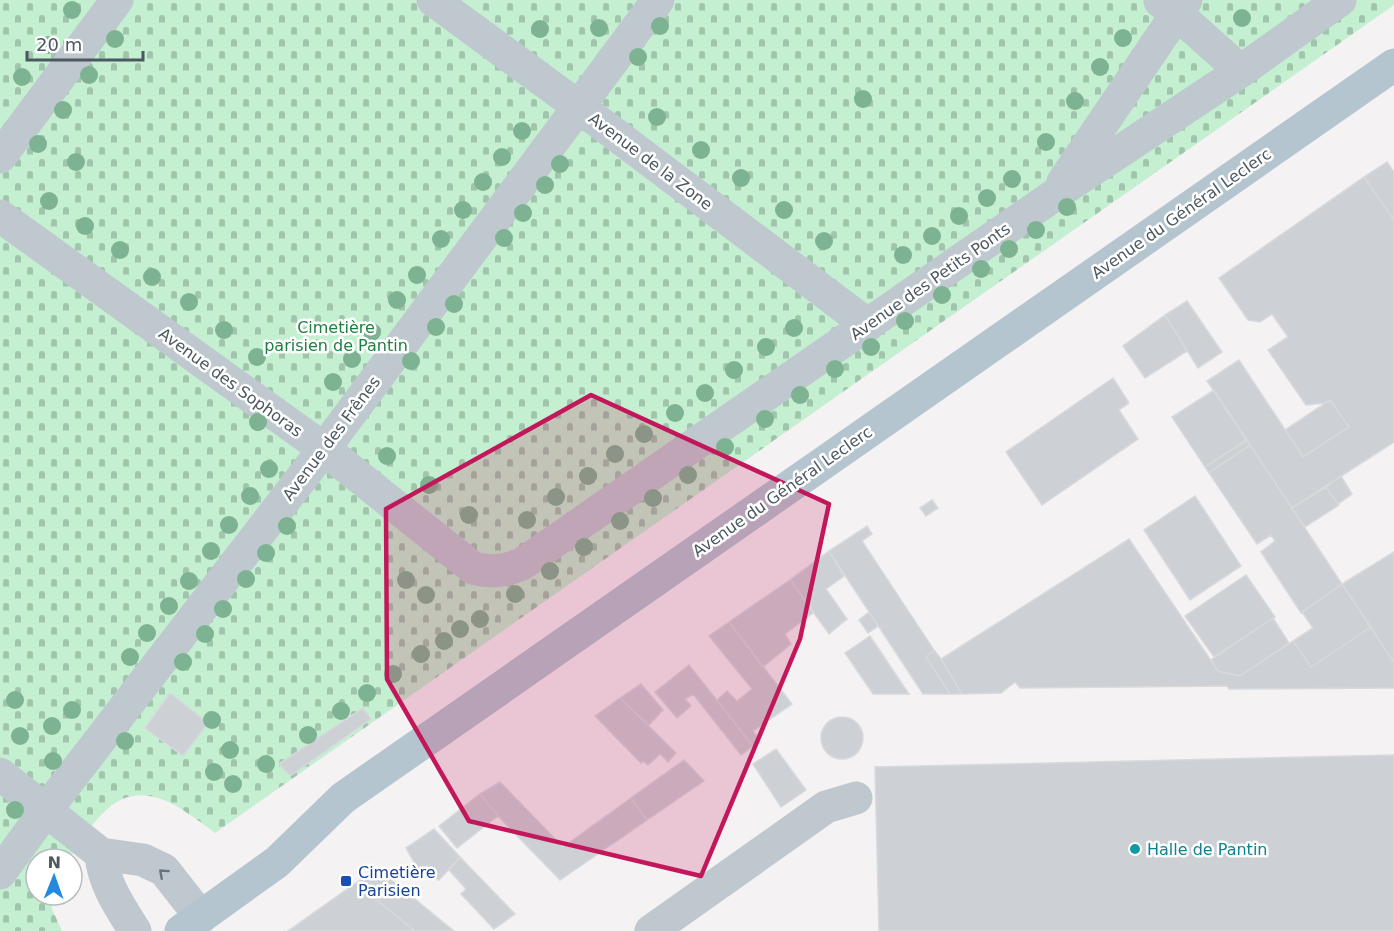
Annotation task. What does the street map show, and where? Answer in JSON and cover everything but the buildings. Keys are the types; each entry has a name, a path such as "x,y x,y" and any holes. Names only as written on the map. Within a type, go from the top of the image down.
{"main road":[{"name":"Avenue du Général Leclerc","path":"191,924 277,862 343,798 1394,65"}],"lane":[{"path":"0,157 117,0"},
{"name":"Avenue de la Zone","path":"433,0 868,325"},
{"name":"Avenue des Frênes","path":"0,873 324,449 658,0"},
{"name":"Avenue des Petits Ponts","path":"522,564 1056,194 1241,71 1340,0"},
{"path":"1056,194 1174,4 1241,71"},
{"name":"Avenue des Sophoras","path":"0,216 324,449 473,568 504,571 522,564"},
{"path":"0,774 101,854 143,860 164,870 191,924"},
{"path":"651,931 826,807 856,798"},
{"path":"101,854 107,883 135,931"}],"highlighted area":[{"path":"591,395 829,504 800,639 701,876 469,821 387,679 386,509"}],"green space":[{"name":"Cimetière parisien de Pantin","path":"0,0 1394,0 1394,5 215,833 174,805 146,796 131,796 117,802 102,814 77,847 24,847 24,907 52,907 62,931 0,931"}],"place":[{"name":"Halle de Pantin","path":"1135,849"},
{"name":"Cimetière Parisien","path":"346,881"}]}
